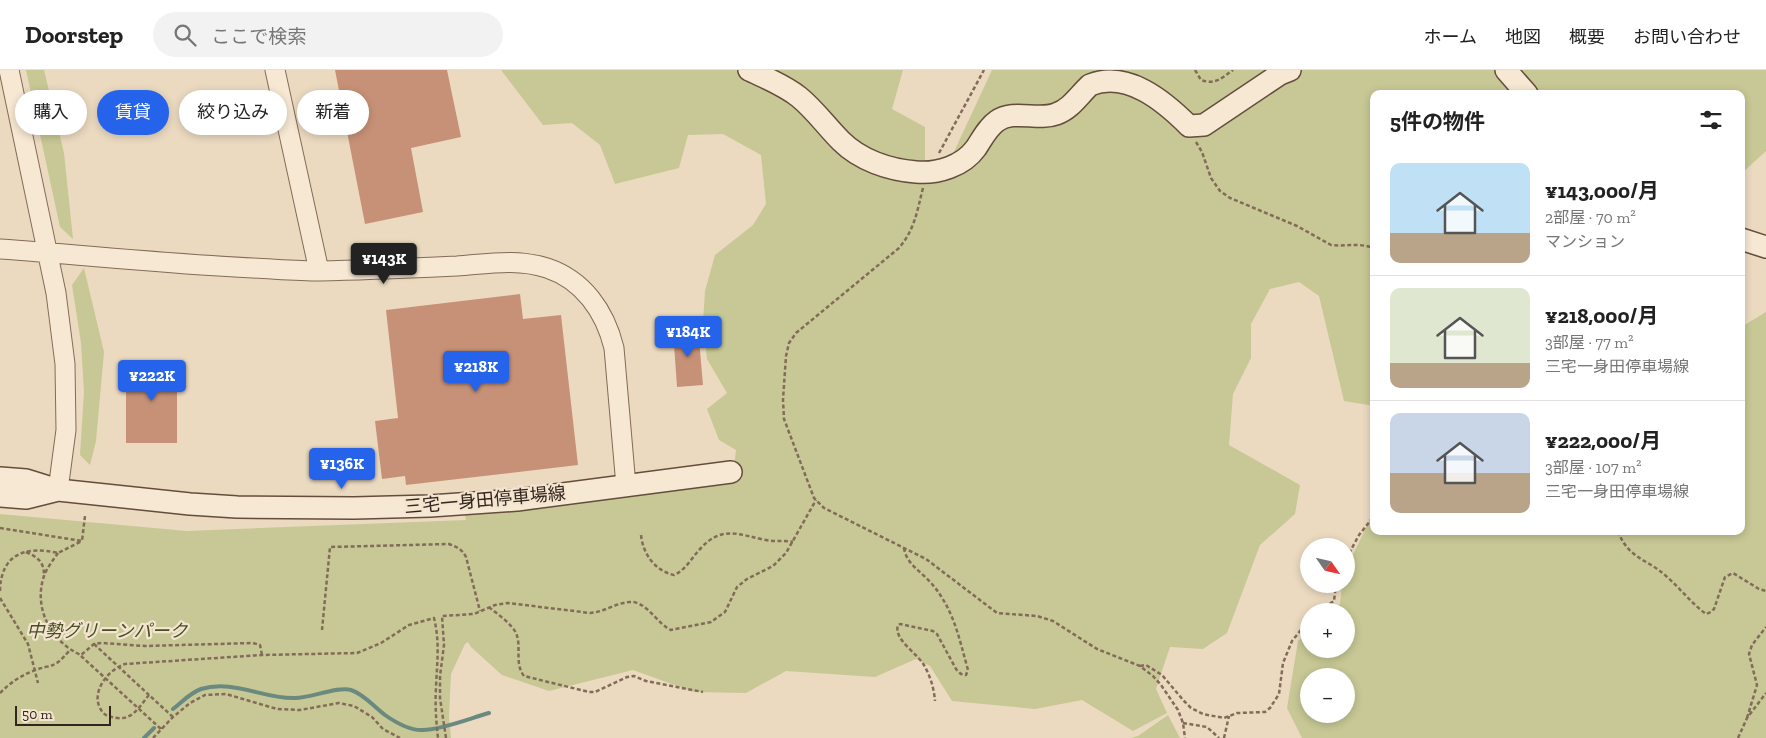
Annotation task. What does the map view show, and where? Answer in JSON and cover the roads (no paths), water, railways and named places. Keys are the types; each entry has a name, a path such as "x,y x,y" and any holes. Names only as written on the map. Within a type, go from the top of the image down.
{"main road":[{"path":"749,70 778,83 798,97 819,116 840,140 862,157 898,170 928,173 954,166 970,156 992,124 998,119 1017,115 1046,117 1061,113 1092,84 1106,74 1123,74 1133,77 1153,90 1189,126 1204,125 1280,74 1290,70"},
{"path":"1506,70 1524,90"},
{"path":"1745,240 1766,247"},
{"name":"三宅一身田停車場線","path":"0,478 26,480 58,490 125,499 199,505 354,508 430,506 516,500 732,472"},
{"name":"三宅一身田停車場線","path":"0,496 26,498 58,490"}],"street":[{"path":"9,70 56,293 66,364 66,430 58,490"},
{"path":"275,70 319,271"},
{"path":"0,249 197,266 319,271 515,262 546,268 573,281 582,289 603,316 611,337 626,486"}],"waterway":[{"path":"173,709 190,695 201,689 225,686 271,696 295,698 339,690 351,690 365,698 381,712 402,726 418,730 438,728 489,713"},
{"path":"144,738 154,728"}],"park label":[{"name":"中勢グリーンパーク","path":"107,631"}]}
